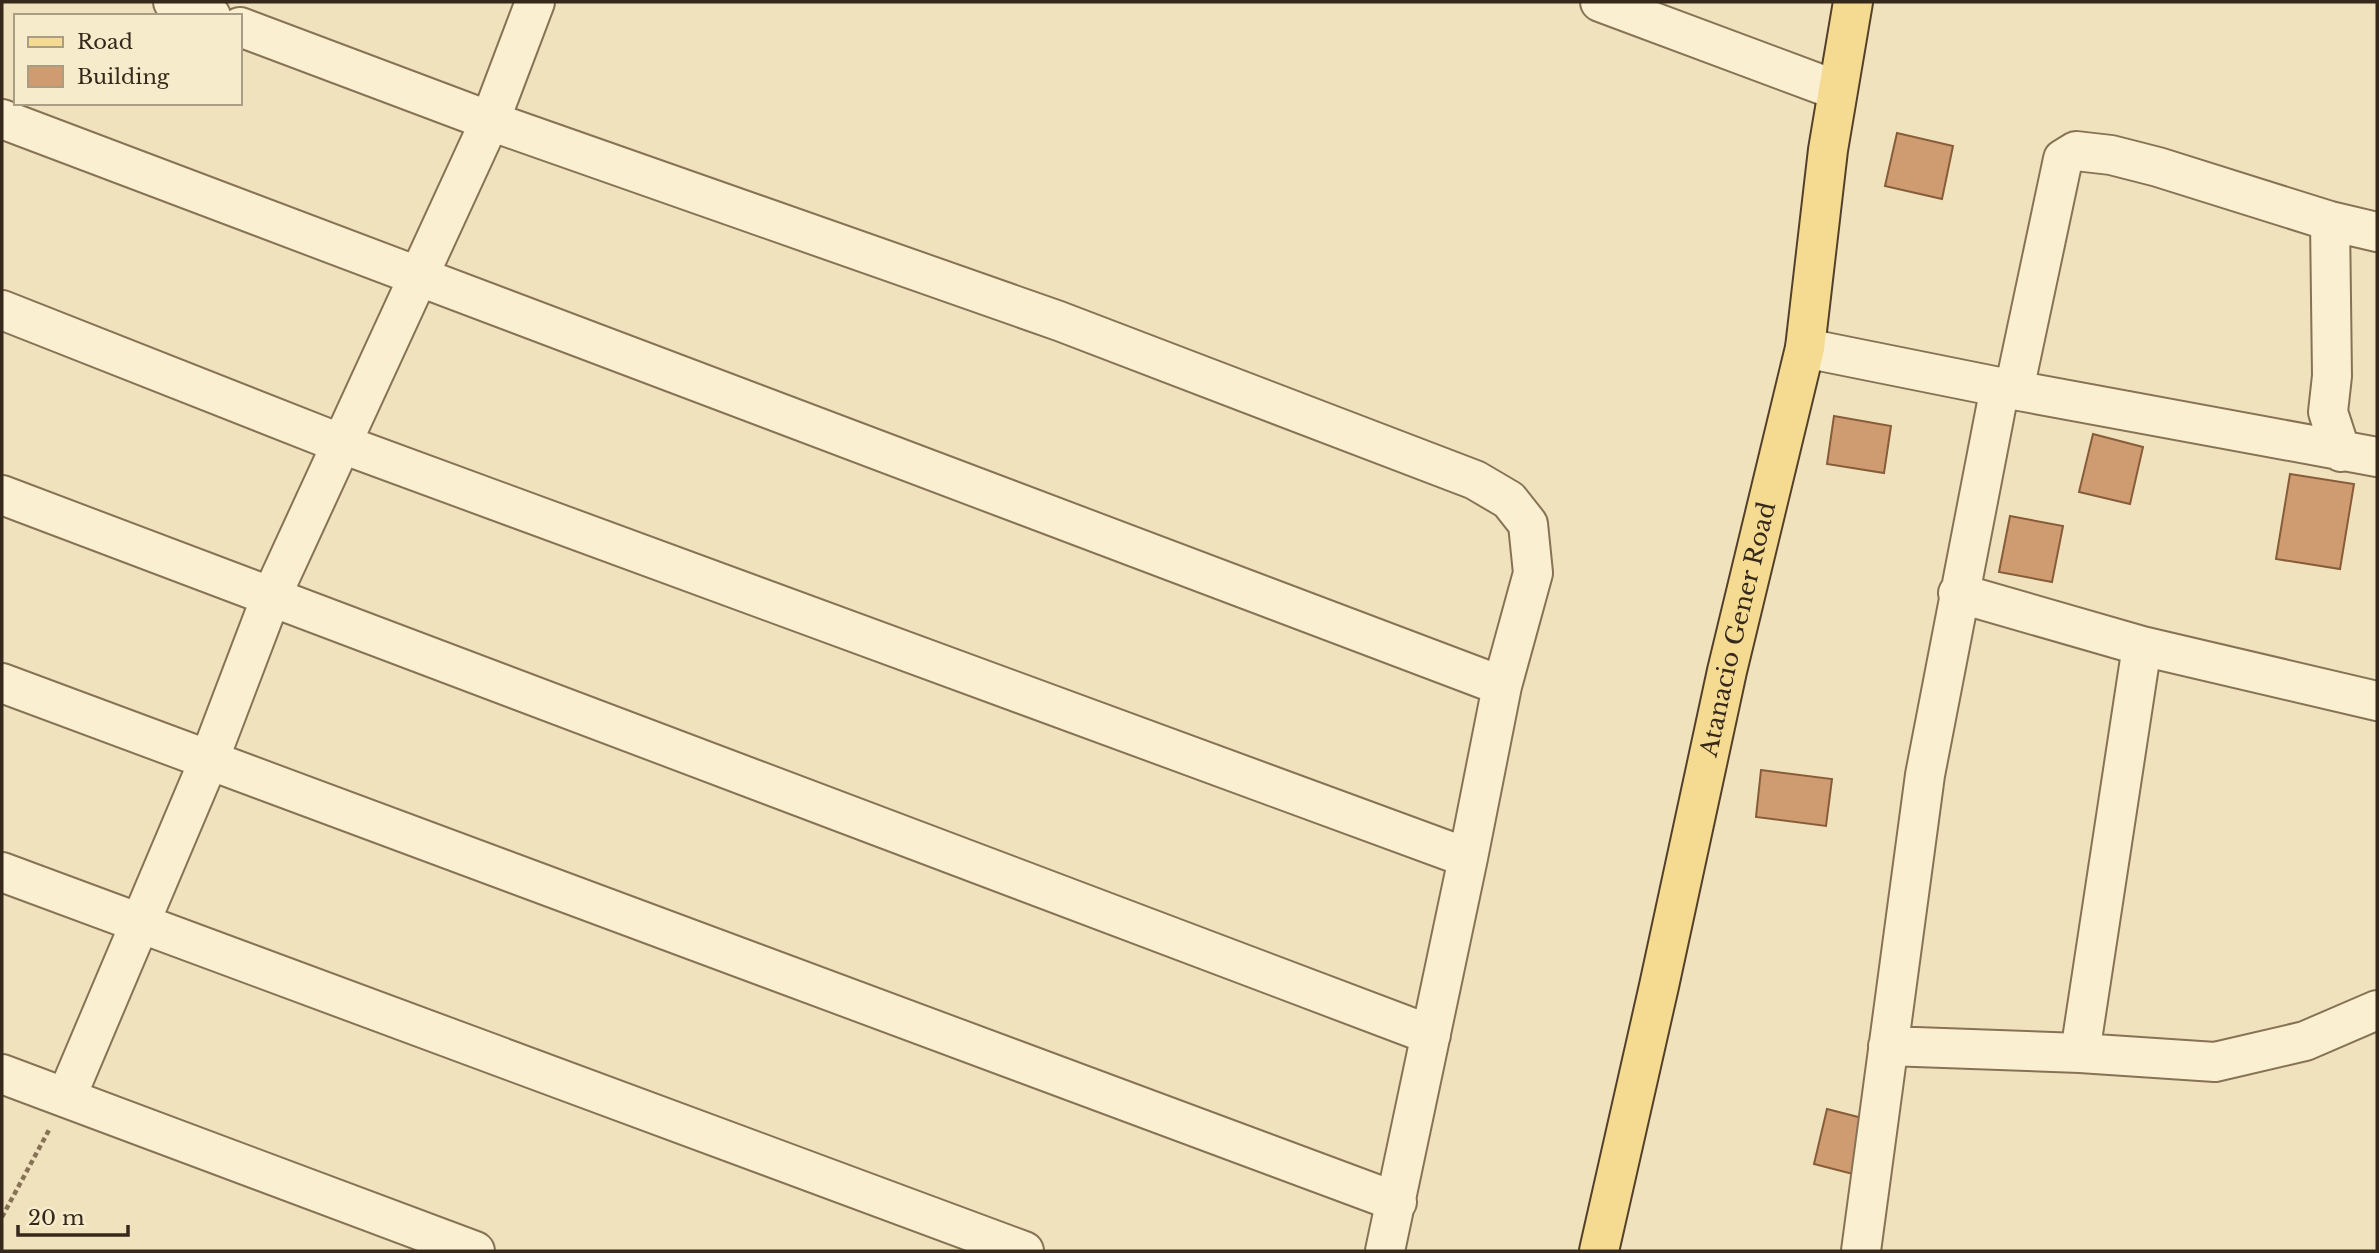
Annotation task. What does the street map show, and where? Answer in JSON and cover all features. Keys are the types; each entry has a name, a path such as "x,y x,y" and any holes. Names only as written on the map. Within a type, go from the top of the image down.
{"main road":[{"name":"Atanacio Gener Road","path":"1599,1251 1727,671 1805,348 1836,90 1853,2"}],"street":[{"path":"173,2 206,14"},
{"path":"65,1098 141,925 209,760 271,597 490,121 535,2"},
{"path":"1600,2 1836,90"},
{"path":"242,28 490,121 1059,321 1475,480 1509,500 1528,524 1533,573 1502,686 1385,1251"},
{"path":"2,119 1502,686"},
{"path":"1861,1251 1925,775 1958,593 2063,159 2076,151 2111,155 2330,221 2377,232"},
{"path":"2330,221 2332,376 2328,412 2359,455"},
{"path":"2,310 342,444 1468,859"},
{"path":"1805,348 2359,455"},
{"path":"2,495 1431,1035"},
{"path":"1958,593 2142,646 2377,701"},
{"path":"2081,1053 2142,646"},
{"path":"2,682 1397,1202"},
{"path":"2,872 1024,1251"},
{"path":"1888,1046 2081,1053 2215,1062 2305,1041 2377,1010"},
{"path":"2,1074 475,1251"}],"path":[{"path":"2,1217 65,1098"}],"building":[{"path":"1897,133 1953,146 1942,199 1885,186"},
{"path":"1834,416 1891,426 1884,473 1827,464"},
{"path":"2093,434 2143,447 2130,504 2079,492"},
{"path":"2290,474 2354,484 2340,569 2276,559"},
{"path":"2010,516 2063,526 2052,582 1999,572"},
{"path":"1761,770 1832,779 1826,826 1756,817"},
{"path":"1827,1109 1870,1120 1857,1175 1814,1164"}]}
